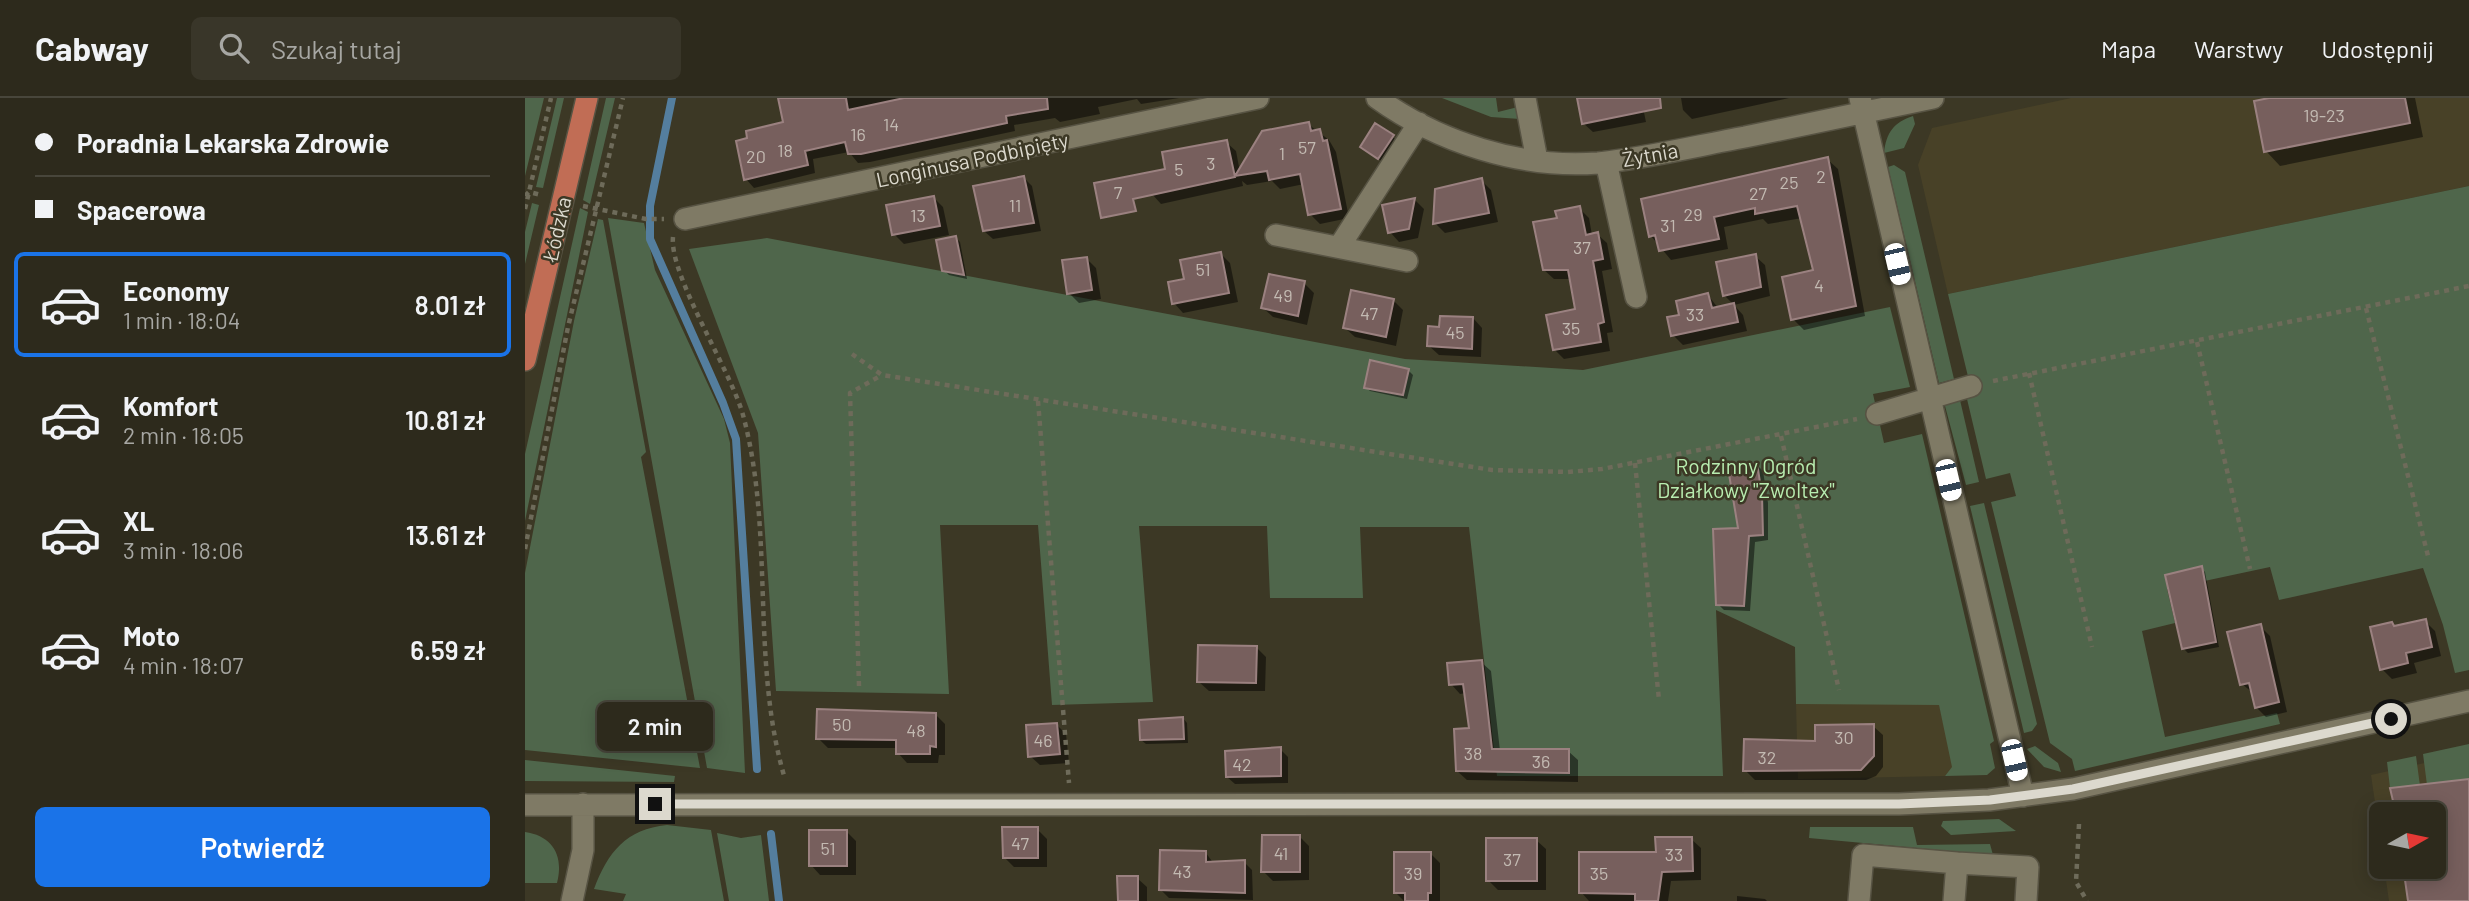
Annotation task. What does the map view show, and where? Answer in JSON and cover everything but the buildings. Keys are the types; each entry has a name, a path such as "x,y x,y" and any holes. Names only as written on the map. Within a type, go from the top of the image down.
{"main road":[{"name":"Łódzka","path":"525,360 587,98"}],"street":[{"name":"Longinusa Podbipięty","path":"678,223 1258,98"},
{"name":"Żytnia","path":"1377,98 1419,123 1485,150 1537,160 1606,162 1636,159 1861,105 1933,98"},
{"path":"1525,98 1537,160"},
{"path":"1861,105 2022,796"},
{"path":"1339,247 1419,123"},
{"path":"1606,162 1636,297"},
{"path":"1276,234 1407,261"},
{"path":"1877,414 1929,401 1971,386"},
{"path":"525,804 1899,804 2022,796 2073,789 2469,701"},
{"path":"572,901 583,849 583,804"},
{"path":"1859,901 1863,855 2028,867 2026,901"},
{"path":"1954,901 1957,863"}],"path":[{"path":"525,209 551,98"},
{"path":"525,549 568,327 623,98"},
{"path":"595,211 678,223 672,245 679,269 740,403 750,439 762,568 772,736 785,779"},
{"path":"1971,386 2469,286"},
{"path":"2365,307 2428,560"},
{"path":"2197,342 2250,569"},
{"path":"852,354 882,374 1038,401 1492,470 1568,472 1635,463 1781,436 1877,414"},
{"path":"2029,373 2092,647"},
{"path":"859,686 850,393 882,374"},
{"path":"1038,401 1071,803"},
{"path":"1781,436 1839,690"},
{"path":"1635,463 1659,700"},
{"path":"2079,824 2076,882 2087,901"}],"shaded area":[{"path":"2071,98 2469,98 2469,186 1948,294 1918,165 1932,128"},
{"path":"1796,704 1939,704 1953,767 1945,776 1798,779"},
{"path":"2469,753 2469,901 2389,901 2386,879 2447,878 2447,802 2375,802 2371,775"}],"green space":[{"path":"525,98 544,98 525,176"},
{"path":"557,98 564,98 543,188 536,187"},
{"path":"606,98 615,98 590,204 583,200"},
{"path":"1442,98 1496,98 1498,112 1518,107 1520,119 1491,117"},
{"path":"1913,116 1915,124 1904,148 1884,153 1892,129"},
{"path":"1894,165 1905,172 1954,379 1939,383 1888,167"},
{"path":"2469,186 2469,670 2455,673 2443,625 2423,568 2279,600 2270,567 2167,589 2175,623 2142,631 2165,737 2277,713 2280,724 2075,771 2072,759 2050,743 1991,502 2016,496 2010,473 1986,479 1967,399 1973,397 1948,294"},
{"path":"532,203 539,205 525,264 525,232"},
{"path":"580,208 588,212 525,521 525,454"},
{"path":"608,218 644,223 655,270 724,419 730,443 745,773 707,768"},
{"path":"598,219 603,220 646,452 641,457 700,768 525,750 525,573 574,321"},
{"name":"Rodzinny Ogród Działkowy \"Zwoltex\"","path":"767,238 1405,359 1583,370 1890,307 1910,387 1873,394 1884,443 1922,434 1994,741 1990,744 1995,768 1987,775 1945,776 1952,767 1939,705 1796,704 1795,647 1716,610 1723,776 1497,776 1469,527 1360,527 1363,598 1270,598 1267,526 1139,526 1153,702 1052,705 1038,525 940,525 949,694 776,691 758,433 689,249"},
{"path":"1960,400 1979,482 1966,485 1945,406"},
{"path":"1984,503 2037,724 2032,731 2024,733 1970,506"},
{"path":"2469,744 2469,779 2427,785 2423,754"},
{"path":"2035,746 2058,763 2061,772 2044,767 2027,749"},
{"path":"2416,756 2420,786 2390,788 2387,762"},
{"path":"525,760 675,776 674,782 525,781"},
{"path":"1999,819 2016,831 1951,835 1941,826 1943,821"},
{"path":"667,825 711,830 724,901 623,901 626,894 594,889 606,864 620,845 640,831"},
{"path":"1810,827 1913,827 1917,845 1990,844 1993,855 1809,838"},
{"path":"525,832 543,838 554,849 559,864 557,883 525,883"},
{"path":"717,833 741,838 761,835 769,901 729,901"}],"waterway":[{"path":"672,98 650,206 650,239 723,403 736,439 757,769"},
{"path":"771,834 779,901"}],"route":[{"path":"655,804 1899,804 1990,800 2073,789 2391,719"}]}
